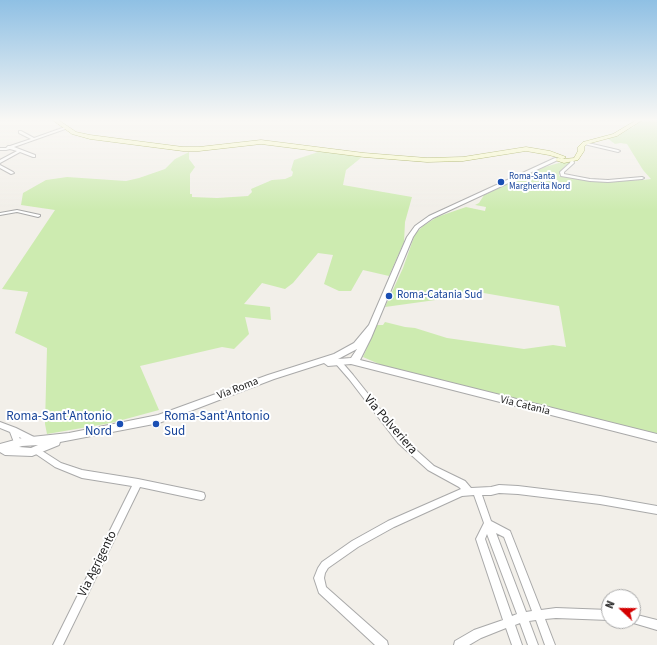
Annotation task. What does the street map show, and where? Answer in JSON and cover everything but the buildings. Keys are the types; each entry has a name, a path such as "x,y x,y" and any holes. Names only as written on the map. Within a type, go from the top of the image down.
{"main road":[{"path":"313,149 364,156 431,160 463,159 529,149"},
{"path":"530,149 545,152 563,159 578,156 581,149"}],"street":[{"path":"15,149 34,156"},
{"path":"610,149 618,151"},
{"path":"0,162 20,151"},
{"path":"313,365 338,362 353,356 372,326 410,237 423,222 540,167 563,159 572,164 562,172 562,175 602,180 642,178"},
{"path":"0,166 12,172"},
{"path":"0,214 17,211 38,216"},
{"path":"313,365 353,356"},
{"name":"Via Catania","path":"353,356 393,373 657,438"},
{"name":"Via Polveriera","path":"338,362 401,441 431,468 462,484 472,492"},
{"name":"Via Roma","path":"0,450 16,446 32,452 36,445 159,419 271,377 313,365"},
{"path":"0,425 13,430 36,445 58,465 82,474 138,483 201,496"},
{"path":"13,430 16,446"},
{"name":"Via Agrigento","path":"58,645 138,483"},
{"path":"383,645 322,590 319,578 320,571 325,565 372,533 462,492 500,489 518,490 636,505 657,510"},
{"path":"472,492 488,524 533,645"},
{"path":"488,524 507,534 550,645"},
{"path":"488,524 480,538 517,645"},
{"path":"459,645 478,634 523,617 538,614 574,612 601,614"},
{"path":"641,621 657,625"}],"green space":[{"path":"630,149 657,149 657,435 386,367 363,357 377,325 383,325 385,322 415,328 447,338 524,349 553,345 566,347 559,306 472,291 450,298 385,307 403,268 415,234 423,226 437,217 466,207 485,211 486,207 475,205 479,203 484,195 545,167 562,162 571,161 571,163 560,172 559,176 610,181 651,179 643,170"},
{"path":"324,150 362,157 346,170 343,185 412,197 405,222 404,242 389,276 363,270 351,291 339,291 324,284 333,255 318,253 293,283 285,289 262,283 244,304 270,307 271,320 245,317 249,334 234,349 222,347 140,366 159,410 111,423 47,434 45,424 47,348 15,333 28,292 2,289 55,210 21,205 23,193 46,180 67,177 126,181 139,178 165,169 175,159 189,152 189,159 195,167 190,174 190,194 192,194 192,197 217,198 248,196 252,192 251,189 272,180 285,179 292,176 293,172 291,170 294,160"}],"place":[{"name":"Roma-Santa Margherita Nord","path":"501,182"},
{"name":"Roma-Catania Sud","path":"389,296"},
{"name":"Roma-Sant'Antonio Nord","path":"120,424"},
{"name":"Roma-Sant'Antonio Sud","path":"156,424"}]}
